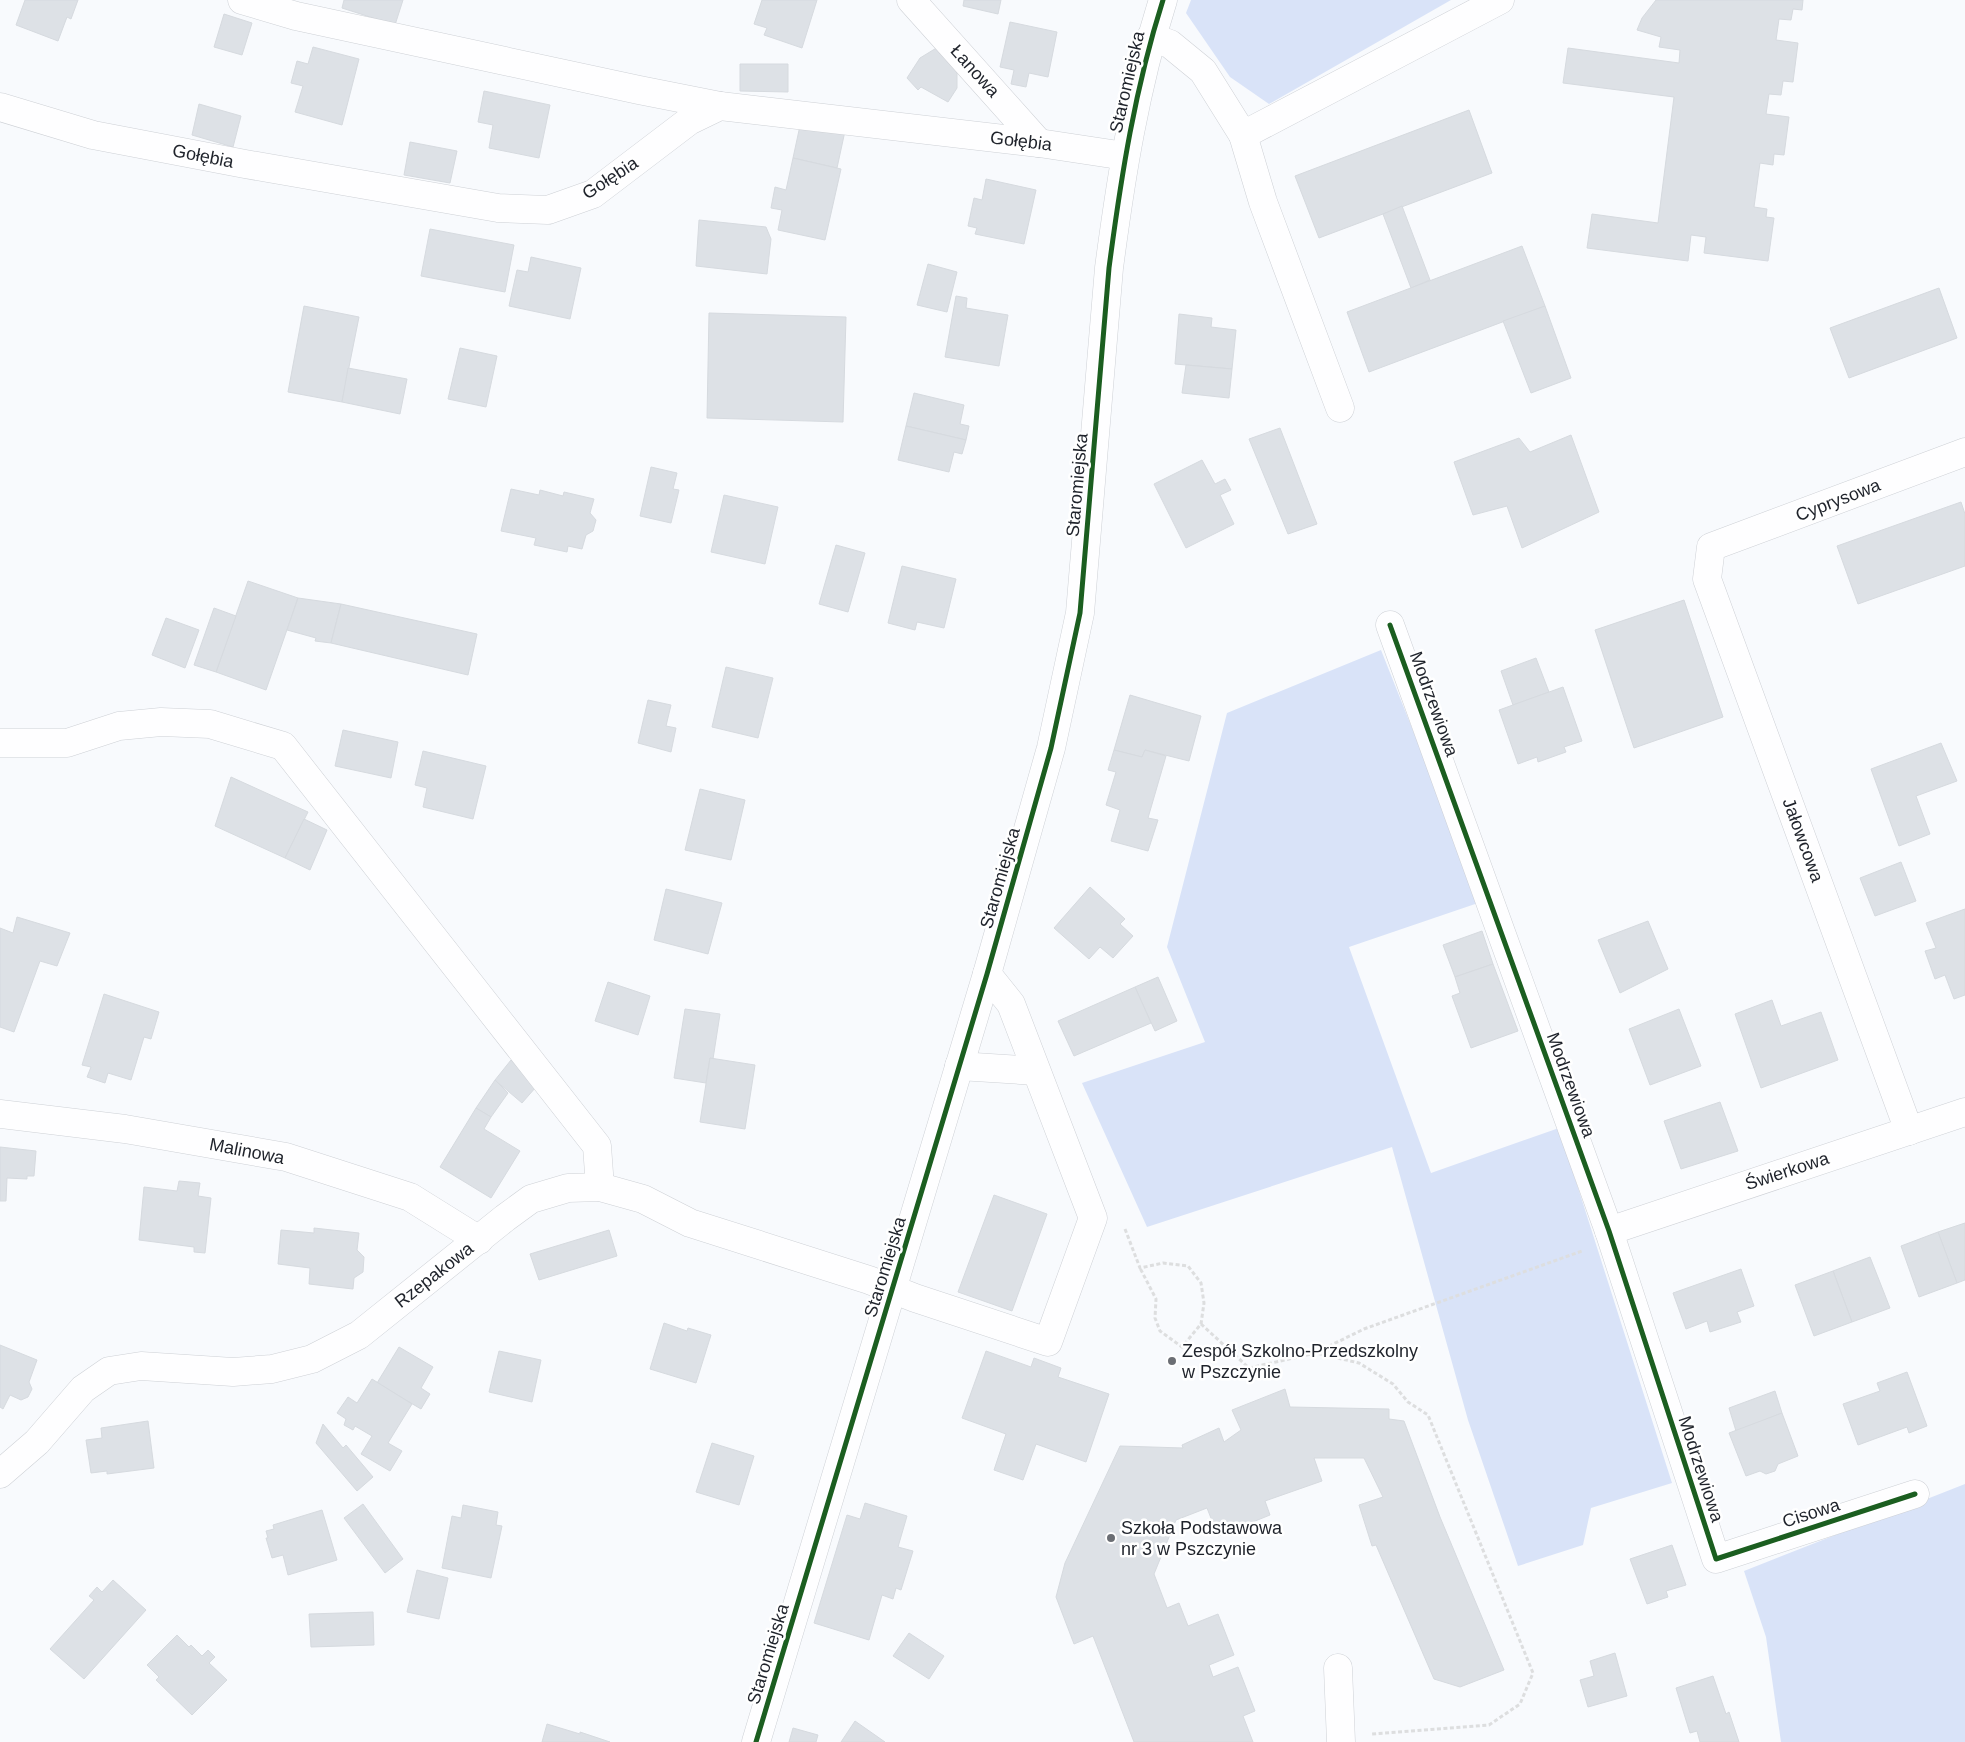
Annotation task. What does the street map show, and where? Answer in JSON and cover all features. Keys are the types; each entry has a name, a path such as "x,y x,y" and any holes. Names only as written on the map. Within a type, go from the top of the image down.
{"street":[{"path":"242,0 296,16 720,106"},
{"name":"Łanowa","path":"911,0 1039,143"},
{"name":"Staromiejska","path":"756,1742 987,974 1051,748 1080,613 1109,268 1125,156 1137,93 1162,0"},
{"path":"1243,134 1500,0"},
{"path":"1151,37 1170,44 1203,71 1243,134 1263,202 1340,408"},
{"name":"Gołębia","path":"0,106 93,135 245,164 498,208 548,210 593,194 689,122 720,106 1039,143 1125,156"},
{"name":"Cyprysowa","path":"1711,547 1965,452"},
{"name":"Jałowcowa","path":"1711,547 1708,579 1909,1130"},
{"name":"Modrzewiowa","path":"1390,625 1611,1235 1716,1559"},
{"path":"0,744 67,743 119,726 161,722 210,724 283,746 597,1146 600,1187"},
{"path":"959,1066 1036,1071 1011,1004 987,974"},
{"name":"Rzepakowa","path":"0,1474 37,1442 83,1389 109,1371 141,1366 233,1372 272,1369 312,1359 359,1335 531,1199 568,1188 600,1187 643,1199 690,1223 893,1288 915,1298 1048,1342 1093,1218 1036,1071"},
{"name":"Świerkowa","path":"1611,1235 1965,1112"},
{"name":"Malinowa","path":"0,1114 125,1129 286,1157 410,1197 479,1240"},
{"name":"Cisowa","path":"1716,1559 1915,1494"},
{"path":"1338,1668 1341,1739"}],"path":[{"path":"1201,1324 1249,1368 1316,1353 1364,1329 1611,1235"},
{"path":"1140,1268 1156,1299 1154,1318 1160,1331 1182,1347"},
{"path":"1316,1353 1359,1363 1393,1384 1408,1402 1428,1415 1533,1673 1520,1704 1489,1725 1341,1739"}],"shaded area":[{"path":"1191,0 1451,0 1269,104 1230,77 1186,13"},
{"path":"1381,650 1481,902 1349,947 1431,1173 1559,1128 1672,1483 1591,1508 1583,1545 1518,1566 1468,1420 1392,1147 1147,1227 1082,1083 1205,1042 1167,947 1227,713"},
{"path":"1965,1484 1965,1742 1781,1742 1766,1637 1744,1571"}],"building":[{"path":"25,0 78,0 71,19 67,17 58,41 16,25"},
{"path":"344,0 403,0 395,25 342,8"},
{"path":"762,0 817,0 802,48 764,35 767,28 754,24"},
{"path":"964,0 1001,0 998,14 963,6"},
{"path":"1656,0 1803,0 1802,10 1793,9 1791,20 1779,19 1776,40 1798,43 1793,82 1783,81 1781,95 1769,94 1766,114 1789,117 1784,155 1774,154 1773,165 1760,163 1754,207 1767,209 1766,217 1774,218 1768,261 1704,253 1706,237 1691,235 1688,261 1587,248 1592,214 1658,223 1674,97 1563,83 1568,48 1679,63 1680,50 1659,47 1661,37 1637,30 1642,18"},
{"path":"224,14 252,23 242,55 214,47"},
{"path":"1010,22 1057,32 1048,77 1029,73 1026,87 1011,84 1014,70 1000,67"},
{"path":"313,47 359,59 342,125 295,112 303,86 291,83 297,61 308,64"},
{"path":"938,47 957,71 957,88 948,102 921,87 918,90 907,78 920,58"},
{"path":"740,64 788,64 788,92 740,91"},
{"path":"484,91 550,105 539,158 489,148 493,125 478,122"},
{"path":"199,104 241,116 233,147 192,135"},
{"path":"1469,110 1492,173 1319,238 1295,176"},
{"path":"801,121 845,131 837,168 793,158"},
{"path":"410,142 457,151 450,183 404,175"},
{"path":"793,158 841,169 825,240 778,230 782,210 771,208 775,187 786,190"},
{"path":"986,179 1036,190 1024,244 975,234 977,228 968,226 974,198 982,200"},
{"path":"1402,206 1430,280 1411,288 1383,214"},
{"path":"699,220 766,227 771,239 767,274 696,266"},
{"path":"430,229 514,245 505,292 421,276"},
{"path":"1522,246 1545,306 1369,372 1347,312"},
{"path":"531,257 581,268 570,319 509,306 517,270 528,272"},
{"path":"928,264 957,272 947,312 917,305"},
{"path":"1939,288 1957,338 1849,378 1830,328"},
{"path":"956,296 967,298 966,308 1008,315 999,366 945,357"},
{"path":"304,306 359,317 342,402 288,392"},
{"path":"1545,306 1571,378 1531,393 1503,321"},
{"path":"709,313 846,317 843,422 707,418"},
{"path":"1179,314 1212,318 1211,327 1236,330 1232,369 1175,364"},
{"path":"460,348 497,356 486,407 448,399"},
{"path":"1186,365 1232,369 1229,398 1182,393"},
{"path":"348,368 407,379 400,414 342,402"},
{"path":"914,393 964,405 960,424 969,426 966,440 906,426"},
{"path":"906,426 966,440 962,454 954,452 949,472 898,460"},
{"path":"1280,428 1317,524 1288,534 1249,439"},
{"path":"1571,435 1599,512 1522,548 1507,506 1473,515 1454,462 1519,438 1530,452"},
{"path":"1202,460 1215,484 1225,479 1231,490 1220,495 1234,524 1186,548 1154,484"},
{"path":"651,467 677,473 673,489 679,490 671,523 640,516"},
{"path":"511,489 539,495 540,490 563,496 564,492 594,499 590,513 596,520 593,531 586,535 582,549 568,546 567,552 534,545 536,538 501,531"},
{"path":"724,495 778,507 765,564 711,552"},
{"path":"1961,502 1965,514 1965,566 1858,604 1837,546"},
{"path":"836,545 865,553 848,612 819,604"},
{"path":"902,566 956,579 944,628 917,622 915,630 888,623"},
{"path":"248,581 298,598 266,690 216,672"},
{"path":"298,598 341,604 331,643 315,641 316,638 287,630"},
{"path":"1684,600 1723,717 1634,748 1595,630"},
{"path":"341,604 477,634 468,675 331,643"},
{"path":"214,608 236,616 216,672 194,665"},
{"path":"166,618 199,630 185,668 152,655"},
{"path":"1536,658 1549,692 1513,705 1501,671"},
{"path":"726,667 773,678 758,738 712,727"},
{"path":"1563,687 1582,741 1564,747 1566,752 1538,762 1537,757 1518,764 1499,710"},
{"path":"1130,695 1201,716 1189,761 1145,750 1142,757 1114,750"},
{"path":"648,700 671,705 666,726 676,728 671,752 638,743"},
{"path":"343,730 398,742 391,778 335,766"},
{"path":"1941,743 1957,781 1916,796 1930,834 1899,846 1871,769"},
{"path":"1114,750 1142,757 1145,750 1166,756 1148,818 1158,820 1148,851 1111,841 1120,810 1106,805 1116,772 1108,770"},
{"path":"423,751 486,766 473,819 423,807 427,788 415,785"},
{"path":"231,777 308,812 285,858 215,826"},
{"path":"700,789 745,800 731,860 685,850"},
{"path":"304,819 327,830 310,870 285,858"},
{"path":"1901,862 1916,901 1875,916 1860,878"},
{"path":"1090,887 1125,919 1120,924 1133,936 1113,958 1100,947 1089,959 1054,928"},
{"path":"666,889 722,903 708,954 654,940"},
{"path":"1965,909 1965,995 1954,999 1945,975 1935,979 1925,951 1936,948 1926,923"},
{"path":"17,917 70,933 57,966 40,961 14,1032 0,1027 0,928 13,933"},
{"path":"1648,921 1668,969 1620,993 1598,940"},
{"path":"1482,931 1493,964 1455,977 1443,945"},
{"path":"1493,964 1518,1031 1471,1048 1452,996 1460,993 1455,977"},
{"path":"1158,977 1177,1021 1155,1031 1135,987"},
{"path":"608,982 650,996 638,1035 595,1021"},
{"path":"1135,987 1151,1023 1074,1056 1058,1021"},
{"path":"104,994 159,1012 151,1039 144,1037 131,1080 108,1073 105,1083 87,1077 91,1067 82,1065"},
{"path":"1772,1000 1781,1026 1821,1012 1838,1060 1761,1088 1735,1014"},
{"path":"685,1009 720,1014 713,1059 710,1058 706,1083 674,1078"},
{"path":"1679,1009 1701,1066 1650,1085 1629,1029"},
{"path":"710,1058 755,1065 745,1129 700,1122"},
{"path":"511,1060 536,1087 522,1103 495,1080"},
{"path":"495,1080 508,1093 491,1117 476,1108"},
{"path":"1720,1102 1738,1151 1681,1169 1664,1121"},
{"path":"476,1108 491,1117 484,1129 520,1151 491,1198 440,1167"},
{"path":"0,1147 36,1151 34,1176 27,1176 27,1179 7,1178 6,1201 0,1201"},
{"path":"179,1181 200,1183 198,1196 211,1198 205,1253 194,1252 194,1247 139,1240 144,1187 177,1191"},
{"path":"994,1195 1047,1214 1012,1311 958,1292"},
{"path":"1965,1223 1965,1280 1957,1283 1938,1232"},
{"path":"314,1228 359,1233 357,1250 364,1257 363,1272 354,1278 353,1289 309,1284 310,1268 278,1264 281,1230 314,1233"},
{"path":"609,1230 617,1256 539,1280 530,1254"},
{"path":"1938,1232 1957,1283 1919,1297 1901,1246"},
{"path":"1870,1257 1890,1308 1852,1322 1833,1271"},
{"path":"1741,1269 1754,1306 1737,1312 1741,1322 1710,1332 1707,1321 1686,1329 1673,1293"},
{"path":"1833,1271 1852,1322 1814,1336 1795,1285"},
{"path":"664,1323 687,1331 688,1328 711,1335 696,1383 650,1369"},
{"path":"0,1345 37,1360 29,1382 32,1389 28,1397 21,1400 10,1395 3,1409 0,1407"},
{"path":"399,1347 433,1367 421,1388 430,1394 421,1409 377,1383"},
{"path":"499,1351 541,1360 532,1402 489,1392"},
{"path":"986,1351 1031,1367 1034,1358 1061,1368 1058,1377 1109,1394 1086,1462 1036,1444 1023,1480 994,1470 1006,1434 962,1418"},
{"path":"1907,1372 1927,1426 1909,1433 1907,1427 1858,1445 1843,1404 1880,1391 1877,1383"},
{"path":"372,1379 412,1404 388,1443 402,1451 390,1471 361,1454 372,1436 355,1426 353,1430 344,1425 346,1419 337,1413 348,1397 357,1403"},
{"path":"1285,1389 1290,1407 1389,1409 1389,1419 1404,1421 1440,1517 1504,1670 1460,1687 1434,1679 1376,1545 1372,1546 1359,1505 1383,1497 1364,1458 1314,1458 1322,1481 1265,1501 1270,1515 1218,1536 1207,1508 1176,1520 1154,1574 1167,1608 1179,1603 1188,1626 1218,1614 1234,1655 1209,1665 1213,1677 1238,1667 1255,1711 1243,1716 1253,1742 1134,1742 1093,1636 1074,1644 1056,1597 1065,1563 1120,1446 1183,1448 1182,1445 1219,1428 1224,1442 1241,1430 1232,1410"},
{"path":"1775,1391 1782,1413 1736,1431 1729,1408"},
{"path":"1782,1413 1798,1456 1778,1464 1775,1471 1766,1474 1760,1471 1746,1476 1729,1433"},
{"path":"148,1421 154,1468 107,1474 107,1471 91,1473 86,1440 102,1438 101,1428"},
{"path":"323,1424 343,1448 346,1445 373,1477 357,1491 316,1443"},
{"path":"712,1443 754,1456 739,1505 696,1492"},
{"path":"865,1503 907,1516 898,1547 913,1551 901,1590 896,1588 893,1599 882,1595 869,1640 814,1623 847,1515 860,1519"},
{"path":"363,1504 403,1559 385,1573 344,1518"},
{"path":"463,1505 498,1512 496,1525 502,1526 491,1578 442,1568 452,1516 461,1518"},
{"path":"322,1510 337,1560 288,1575 283,1555 272,1558 266,1538 268,1538 266,1531 274,1529 273,1525"},
{"path":"1672,1545 1686,1585 1666,1591 1668,1597 1647,1604 1630,1559"},
{"path":"417,1570 448,1578 439,1619 407,1612"},
{"path":"113,1580 146,1610 84,1679 50,1649 94,1600 89,1596 97,1587 102,1592"},
{"path":"373,1612 374,1645 311,1647 309,1614"},
{"path":"909,1633 944,1656 929,1679 893,1656"},
{"path":"177,1635 202,1656 208,1650 215,1657 209,1663 227,1680 192,1715 156,1680 159,1677 147,1665"},
{"path":"1615,1653 1627,1696 1588,1707 1580,1680 1594,1676 1590,1661"},
{"path":"1713,1676 1726,1714 1729,1712 1739,1742 1700,1742 1697,1731 1690,1733 1676,1688"},
{"path":"855,1721 885,1742 841,1742"},
{"path":"547,1724 580,1734 580,1732 610,1742 542,1742"},
{"path":"793,1728 818,1735 816,1742 789,1742"}],"cycle path":[{"path":"756,1742 987,974 1051,748 1080,613 1109,268 1119,200 1144,66 1163,0"},
{"path":"1390,625 1609,1231 1716,1559 1915,1494"}],"place":[{"name":"Zespół Szkolno-Przedszkolny w Pszczynie","path":"1172,1361"},
{"name":"Szkoła Podstawowa nr 3 w Pszczynie","path":"1111,1538"}]}
